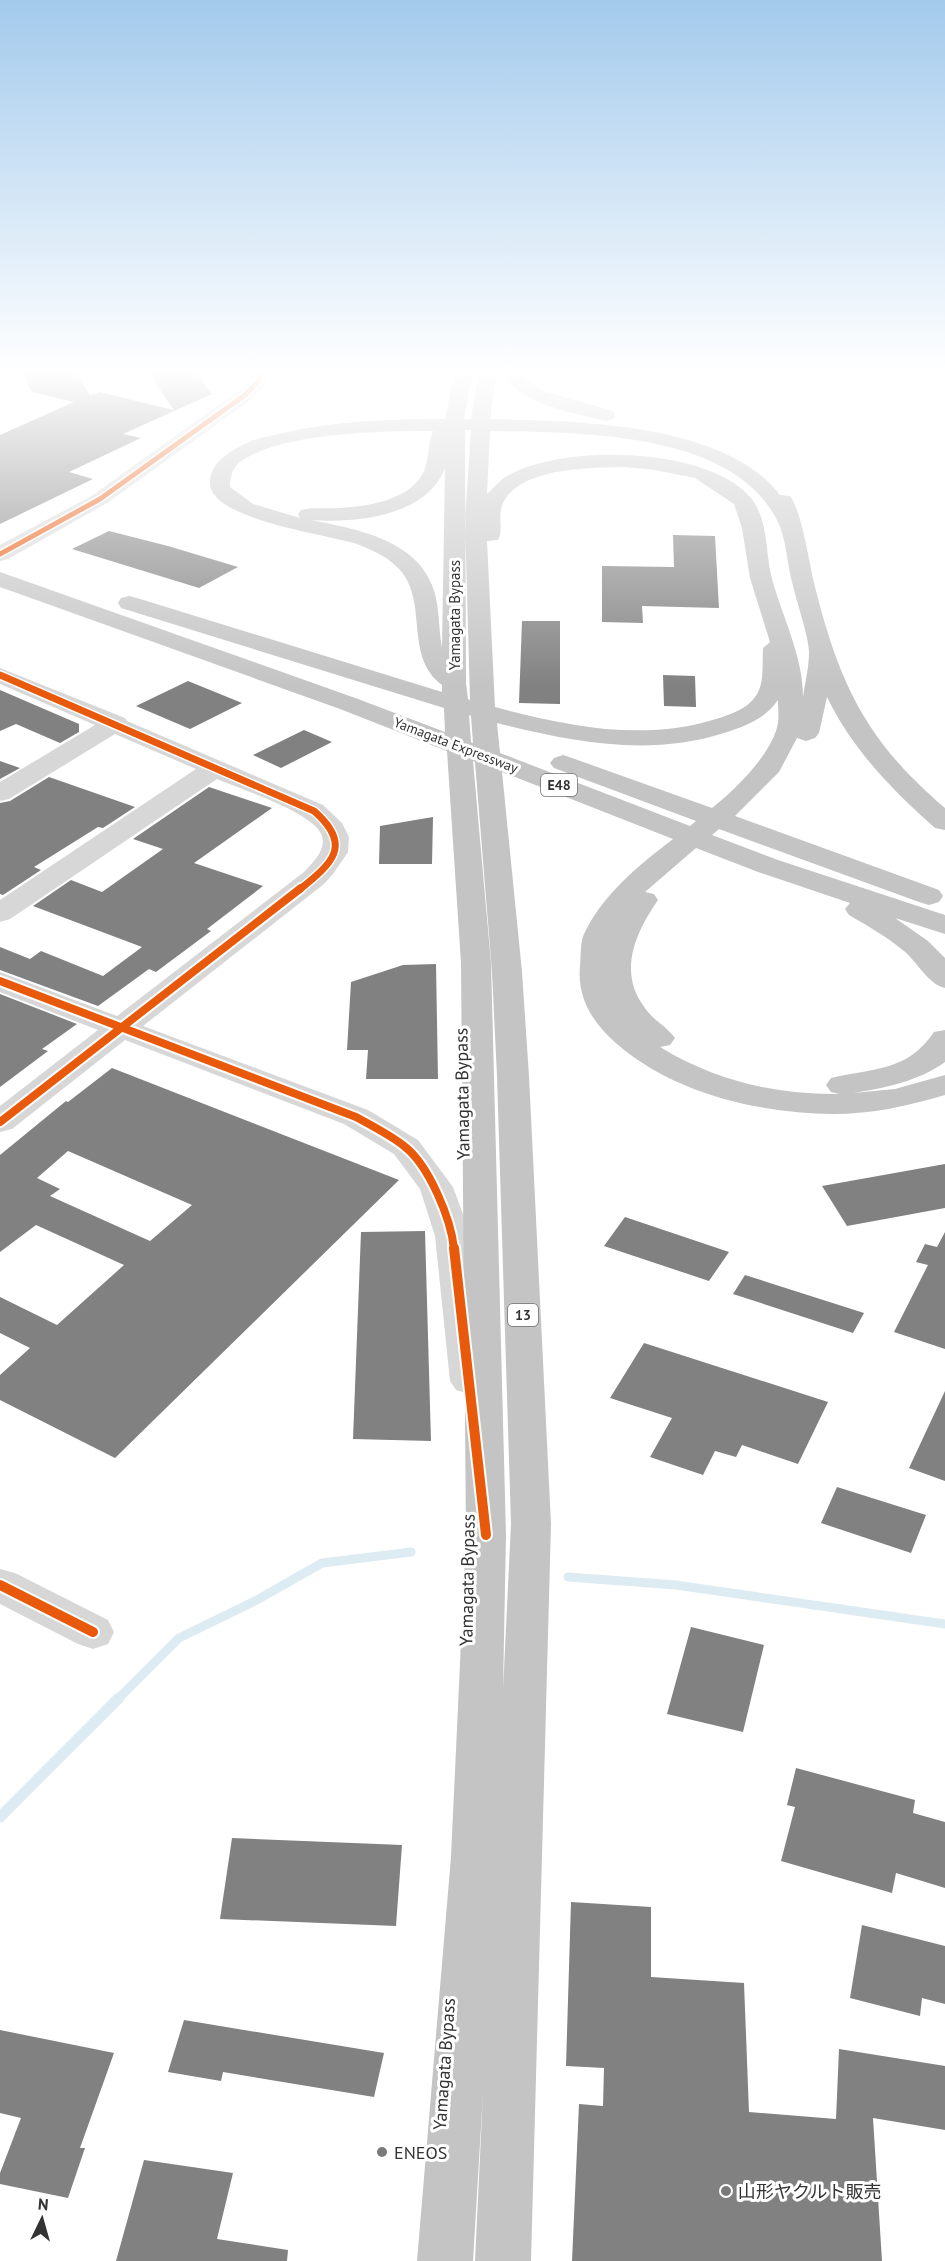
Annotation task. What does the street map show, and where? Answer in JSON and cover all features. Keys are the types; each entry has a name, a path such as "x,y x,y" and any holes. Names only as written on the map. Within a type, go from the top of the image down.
{"highway":[{"path":"220,477 220,489 246,508 276,518 357,537 403,560 412,569 426,600 433,658 438,670 468,678 491,600 489,520 496,496 512,482 526,477"},
{"path":"238,477 237,485 240,491 262,505 279,510 321,515 361,512 388,506 411,496 426,484 430,477"},
{"name":"Yamagata Bypass","path":"445,2261 454,2165 475,1857 486,1535 476,963 468,678 457,477"},
{"name":"Yamagata Bypass","path":"478,477 468,678 482,698 505,949 513,1065 531,1524 503,2261"},
{"path":"707,477 744,502 761,575 791,676 795,706 790,733 777,758 760,780 630,890 603,924 598,932 592,964 602,1006 606,1015 630,1040 668,1067 705,1082 763,1098 863,1103 904,1098 945,1085"},
{"path":"734,477 743,482 752,493 752,529"},
{"path":"754,477 789,522"},
{"path":"770,477 781,490 821,652 846,709 877,756 895,777 945,822"},
{"name":"Yamagata Expressway","path":"0,562 16,578 768,866 945,925"},
{"name":"Yamagata Expressway","path":"16,578 377,687 787,846 945,902"},
{"path":"377,687 509,720 623,738 646,739 716,730 753,712 769,696 777,631"},
{"path":"821,652 815,699 807,730 794,756 758,802 656,887 635,910 615,957 615,977 633,1013 650,1033 687,1055 751,1079 825,1087 865,1083 913,1067 935,1054 945,1039"},
{"path":"806,880 882,922 920,950 945,979"},
{"path":"435,2261 454,2165"},
{"path":"507,2192 511,2261"}],"street":[{"path":"0,554 100,499 131,477"},
{"path":"0,675 116,723 314,812 333,826 337,844 331,859 314,878 0,1122"},
{"path":"0,793 116,723"},
{"path":"0,913 216,768"},
{"path":"0,981 120,1029 356,1117 406,1147 436,1187 453,1236 486,1535"},
{"path":"0,1585 93,1632"}],"building":[{"path":"0,477 84,477 93,479 0,524"},
{"path":"109,531 238,567 199,588 72,549"},
{"path":"673,535 715,536 719,608 642,606 643,623 602,622 602,566 674,567"},
{"path":"522,621 560,621 560,704 519,703"},
{"path":"663,675 695,676 696,707 664,706"},
{"path":"188,681 242,703 190,729 136,706"},
{"path":"0,690 79,724 79,732 60,743 16,724 0,731"},
{"path":"304,730 332,742 281,768 253,755"},
{"path":"0,761 20,768 0,779"},
{"path":"49,777 135,807 34,867 41,870 3,895 0,894 0,803 10,801"},
{"path":"209,787 272,808 194,863 263,886 207,929 211,931 156,972 149,969 98,1006 0,970 0,947 30,959 41,951 103,976 142,947 33,906 71,880 102,892 163,849 133,839"},
{"path":"433,817 432,864 379,864 380,826"},
{"path":"436,964 438,1079 366,1079 368,1050 347,1050 351,982 403,965"},
{"path":"0,994 77,1024 42,1049 48,1051 0,1087"},
{"path":"112,1068 399,1180 115,1458 0,1400 0,1375 30,1348 0,1333 0,1297 57,1325 124,1265 36,1225 0,1252 0,1155 66,1101 68,1102","holes":["68,1151 192,1205 150,1241 50,1196 60,1189 37,1178"]},
{"path":"945,1164 945,1208 847,1226 822,1186"},
{"path":"625,1217 729,1252 709,1281 604,1246"},
{"path":"425,1231 431,1441 353,1439 361,1232"},
{"path":"945,1232 945,1349 894,1332 928,1265 916,1262 925,1244 937,1247"},
{"path":"745,1275 864,1313 853,1333 733,1294"},
{"path":"644,1343 828,1402 798,1464 742,1445 736,1457 715,1451 703,1475 650,1457 672,1418 610,1398"},
{"path":"945,1391 945,1481 909,1468"},
{"path":"837,1487 926,1515 911,1553 821,1523"},
{"path":"691,1627 764,1645 743,1732 667,1714"},
{"path":"796,1768 915,1800 913,1813 945,1822 945,1888 896,1873 892,1893 781,1861 795,1807 787,1805"},
{"path":"232,1838 402,1845 396,1926 220,1919"},
{"name":"山形ヤクルト販売","path":"571,1902 651,1907 651,1977 744,1983 749,2112 836,2119 839,2049 945,2066 945,2130 873,2118 882,2261 572,2261 579,2104 603,2106 604,2068 566,2066"},
{"path":"862,1925 945,1946 945,2004 922,1998 920,2016 850,1998"},
{"path":"184,2020 384,2053 374,2097 223,2072 221,2081 168,2072"},
{"path":"0,2030 114,2053 80,2148 85,2148 68,2198 0,2184 0,2173 21,2118 0,2113"},
{"path":"144,2160 233,2173 217,2239 288,2250 287,2261 116,2261"}],"waterway":[{"path":"0,1817 179,1638 255,1601 322,1563 411,1552"},
{"path":"568,1577 676,1585 945,1624"}],"cycle path":[{"path":"0,554 100,499 131,477"},
{"path":"0,675 314,811 325,820 336,837 334,852 330,860 314,878 0,1122"},
{"path":"0,981 356,1117 406,1147 436,1187 453,1236 486,1535"},
{"path":"0,1585 93,1632"}],"place":[{"name":"ENEOS","path":"382,2152"},
{"name":"山形ヤクルト販売","path":"726,2191"}]}
